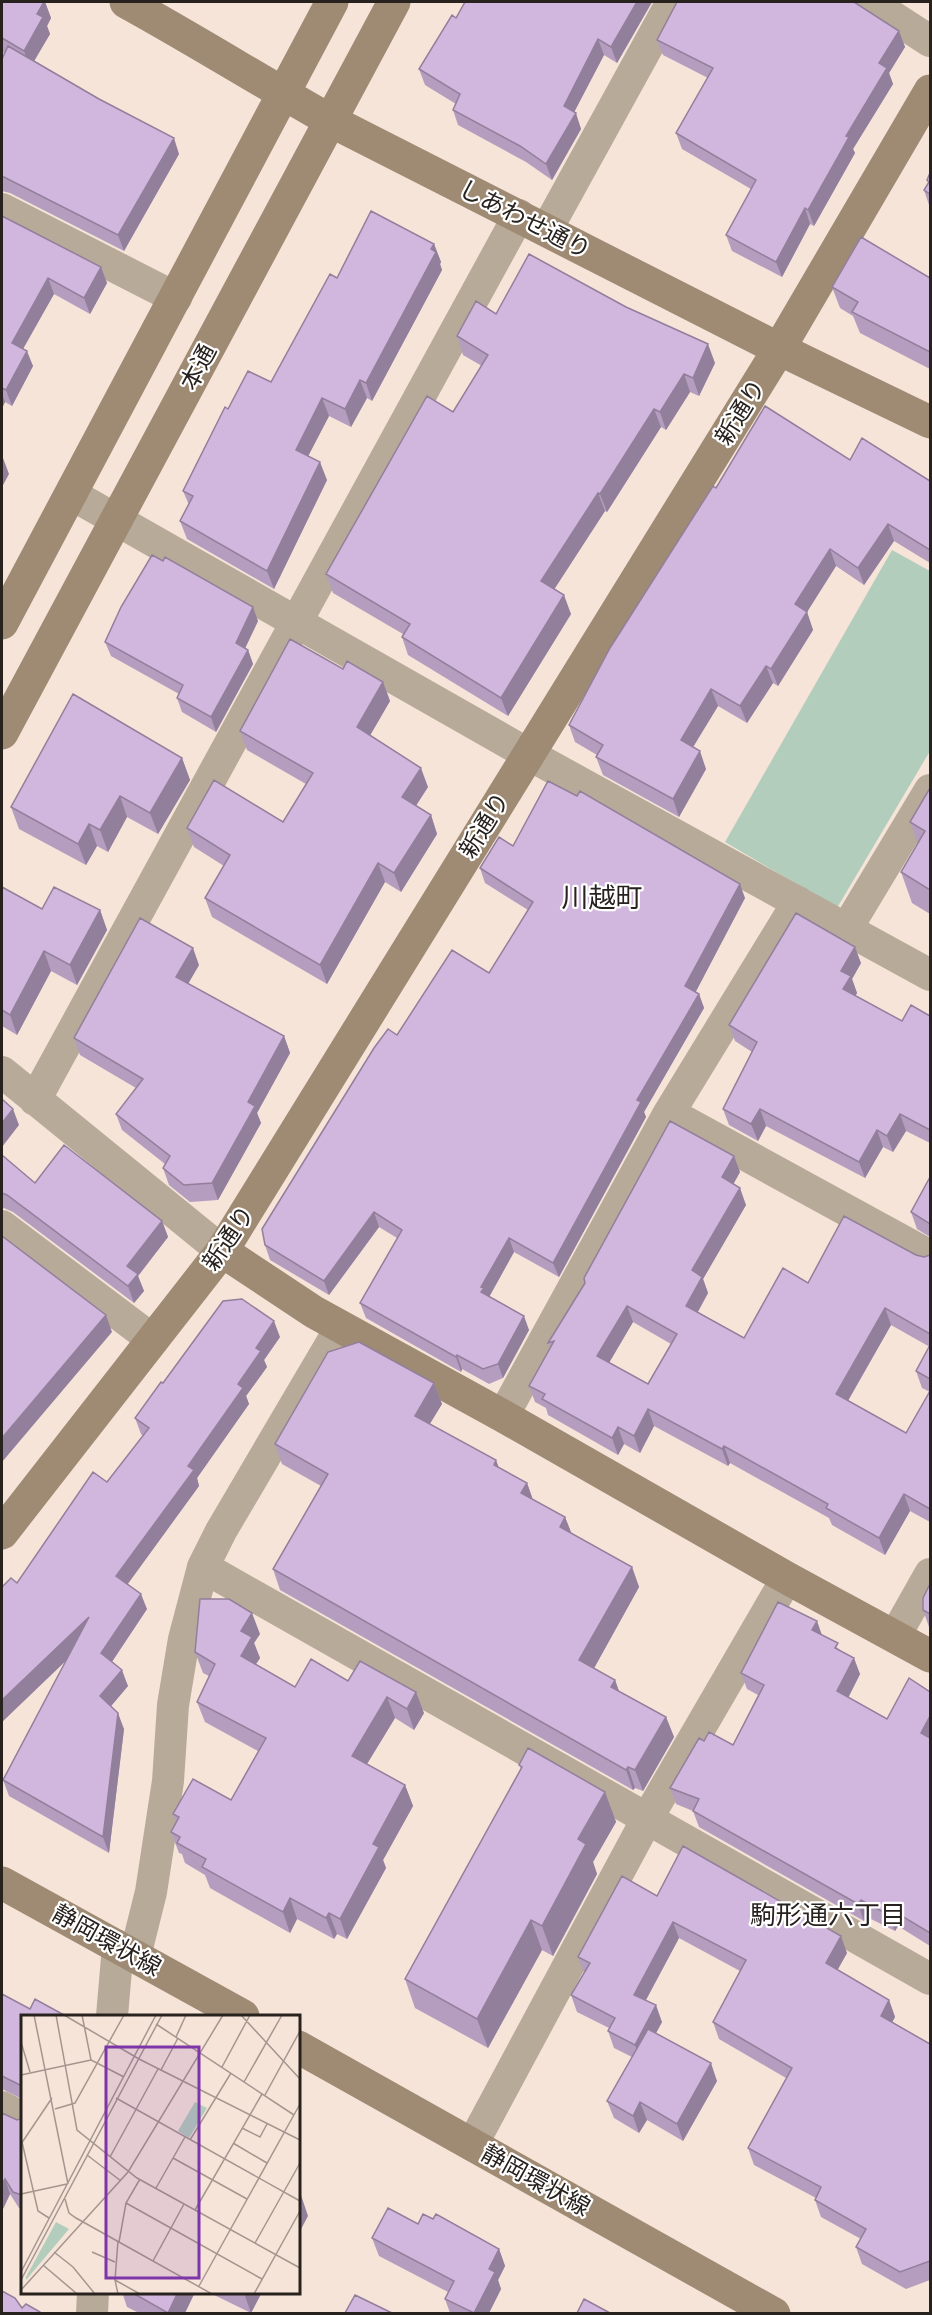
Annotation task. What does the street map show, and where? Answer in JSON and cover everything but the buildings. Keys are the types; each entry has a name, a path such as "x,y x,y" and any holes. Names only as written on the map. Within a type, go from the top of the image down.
{"street":[{"name":"しあわせ通り","path":"126,2 235,63 331,121 779,349 930,422"},
{"path":"2,623 176,298 246,158 332,2"},
{"name":"本通","path":"2,733 394,2"},
{"path":"35,1100 296,623 533,222 672,2"},
{"path":"870,2 930,41"},
{"name":"新通り","path":"2,1533 222,1251 779,349 930,91"},
{"path":"2,209 176,298"},
{"path":"71,494 528,754 930,975"},
{"path":"847,928 930,789"},
{"path":"503,1416 669,1113 798,902"},
{"path":"2,1072 222,1251 341,1327 930,1656"},
{"path":"669,1113 930,1256"},
{"path":"2,1226 153,1340"},
{"path":"112,2015 127,1951 151,1892 168,1781 173,1705 182,1650 203,1567 221,1531 341,1327"},
{"path":"203,1567 930,1979"},
{"path":"895,1636 930,1574"},
{"path":"472,2145 648,1819 787,1578"},
{"name":"静岡環状線","path":"2,1882 241,2015"},
{"name":"静岡環状線","path":"300,2048 774,2313"},
{"path":"2,2107 21,2117"},
{"path":"92,2313 93,2294"}],"green space":[{"path":"892,550 930,571 930,751 837,908 725,842"}],"district":[{"name":"川越町","path":"602,898"},
{"name":"駒形通六丁目","path":"828,1915"}]}
